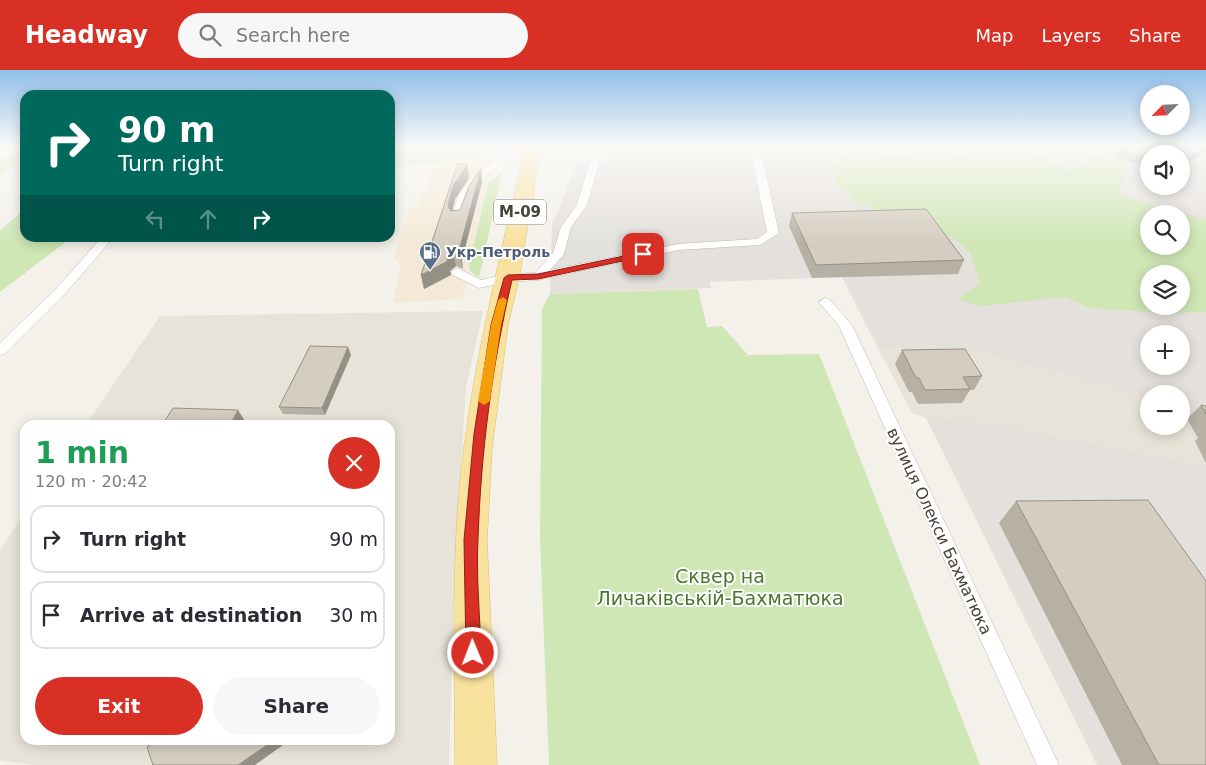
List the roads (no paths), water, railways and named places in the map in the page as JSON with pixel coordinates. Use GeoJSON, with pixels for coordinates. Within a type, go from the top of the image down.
{"type":"FeatureCollection","features":[{"type":"Feature","properties":{"kind":"main road","name":"М-09"},"geometry":{"type":"LineString","coordinates":[[476,765],[471,540],[481,421],[496,325],[523,277],[530,179]]}},
{"type":"Feature","properties":{"kind":"lane"},"geometry":{"type":"LineString","coordinates":[[457,220],[465,192],[478,179]]}},
{"type":"Feature","properties":{"kind":"lane"},"geometry":{"type":"LineString","coordinates":[[523,277],[558,254],[566,227],[582,205],[589,179]]}},
{"type":"Feature","properties":{"kind":"lane"},"geometry":{"type":"LineString","coordinates":[[456,272],[479,284],[678,247],[760,242],[773,233],[762,179]]}},
{"type":"Feature","properties":{"kind":"lane"},"geometry":{"type":"LineString","coordinates":[[0,351],[60,292],[104,242]]}},
{"type":"Feature","properties":{"kind":"lane","name":"вулиця Олекси Бахматюка"},"geometry":{"type":"LineString","coordinates":[[825,302],[844,325],[1048,765]]}},
{"type":"Feature","properties":{"kind":"place","name":"Укр-Петроль"},"geometry":{"type":"Point","coordinates":[430,271]}},
{"type":"Feature","properties":{"kind":"park label","name":"Сквер на Личаківській-Бахматюка"},"geometry":{"type":"Point","coordinates":[720,587]}}]}
